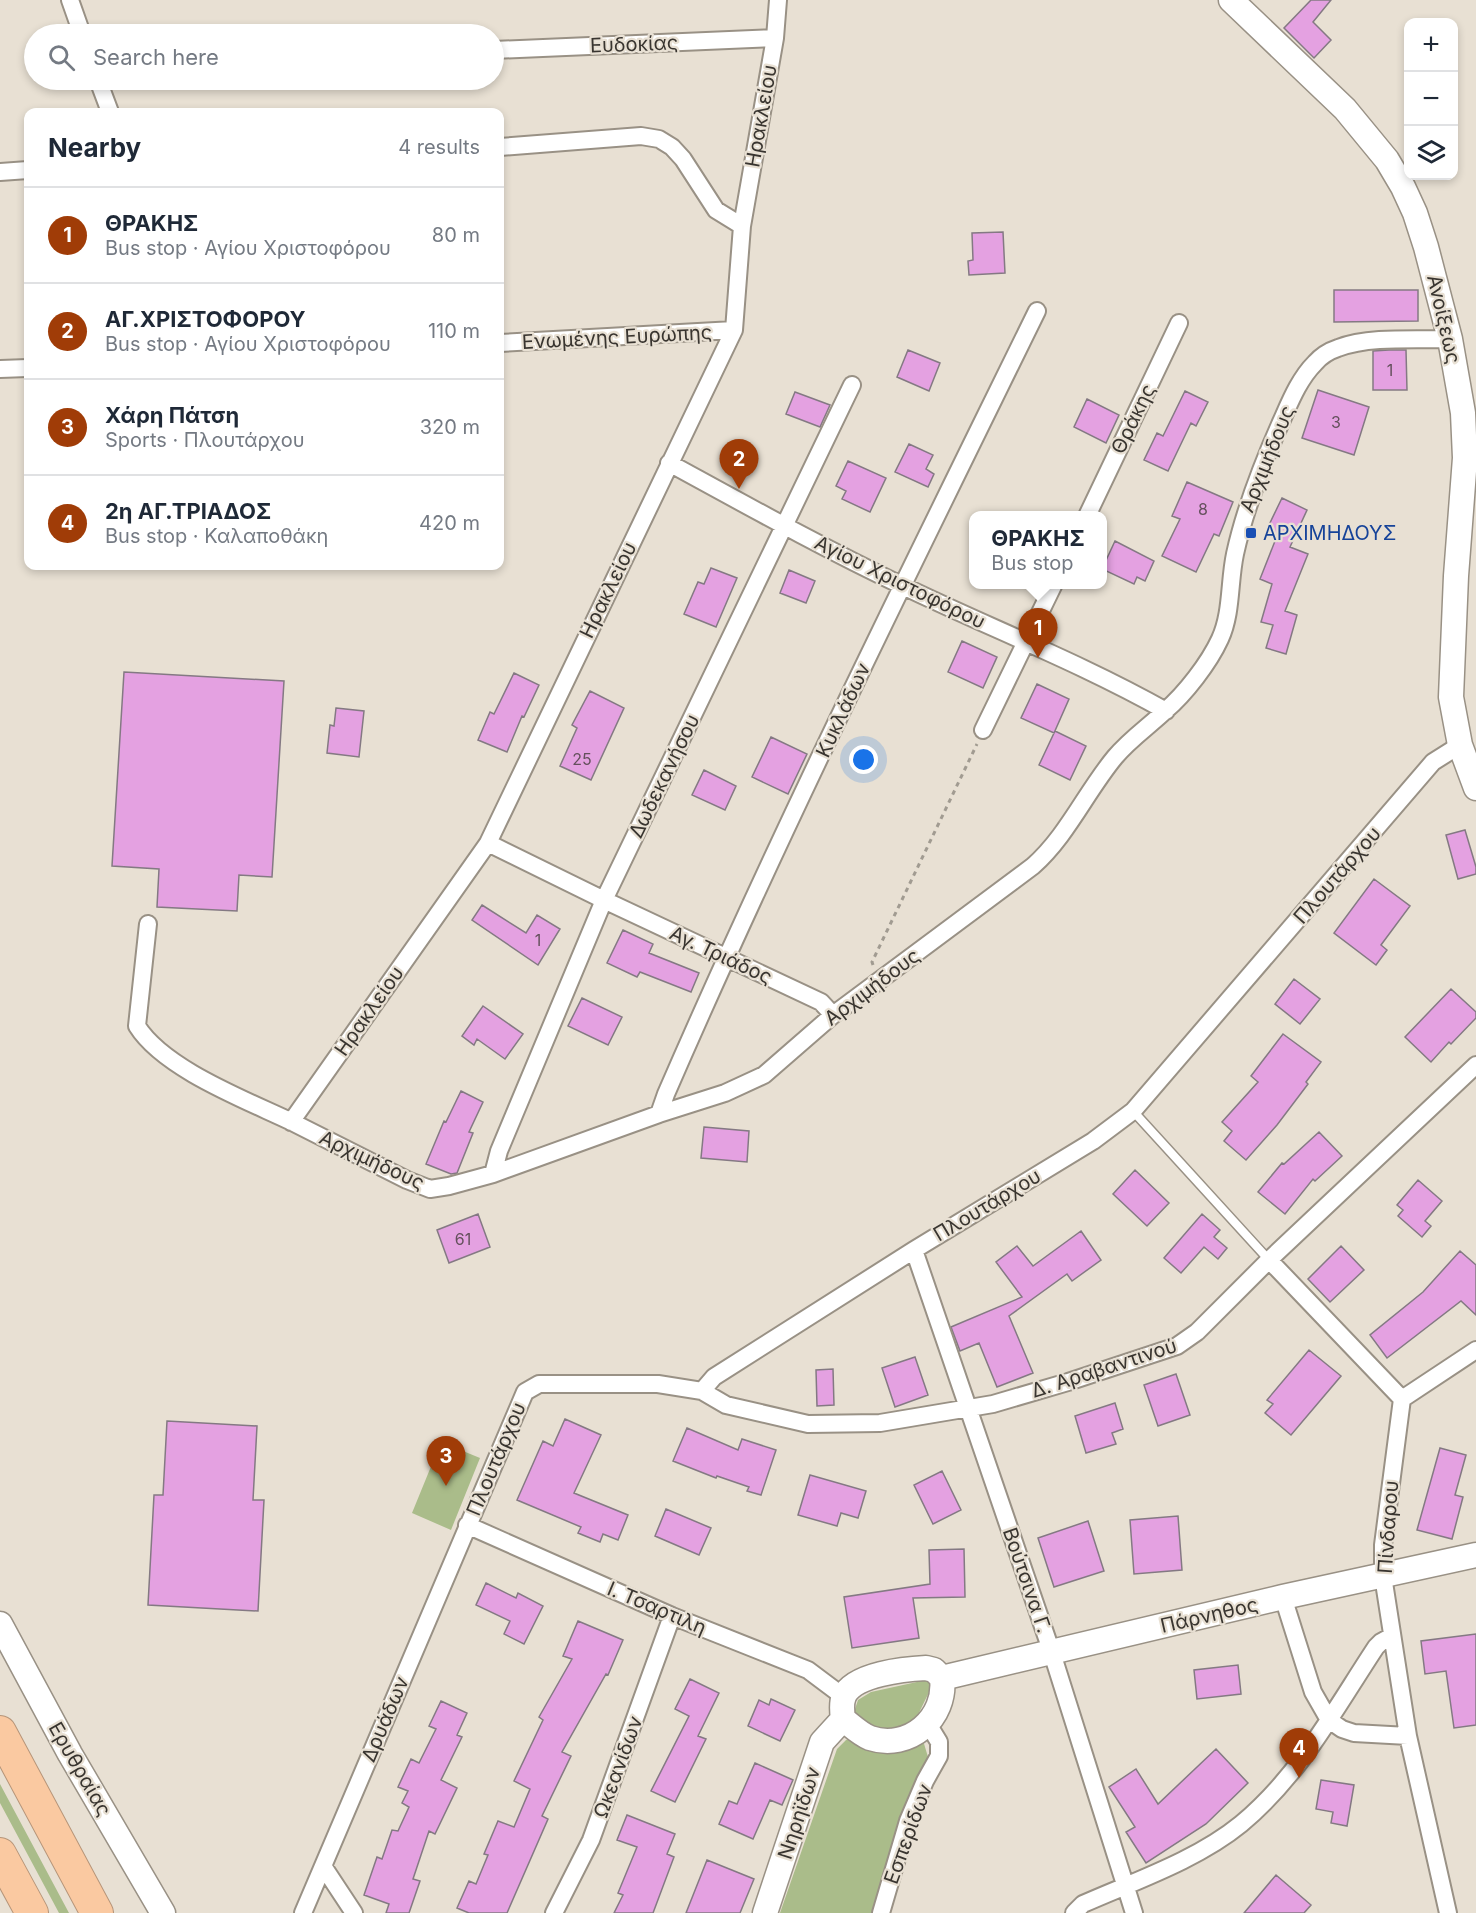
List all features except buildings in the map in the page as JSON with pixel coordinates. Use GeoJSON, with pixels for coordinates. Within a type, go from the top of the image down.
{"type":"FeatureCollection","features":[{"type":"Feature","properties":{"kind":"highway"},"geometry":{"type":"LineString","coordinates":[[0,1732],[97,1913]]}},
{"type":"Feature","properties":{"kind":"highway"},"geometry":{"type":"LineString","coordinates":[[0,1854],[32,1913]]}},
{"type":"Feature","properties":{"kind":"street"},"geometry":{"type":"LineString","coordinates":[[70,0],[78,24]]}},
{"type":"Feature","properties":{"kind":"street","name":"Ηρακλείου"},"geometry":{"type":"LineString","coordinates":[[291,1122],[488,843],[734,330],[742,226],[775,38],[778,0]]}},
{"type":"Feature","properties":{"kind":"street","name":"Ανοίξεως"},"geometry":{"type":"LineString","coordinates":[[1231,0],[1346,109],[1387,160],[1404,187],[1415,213],[1438,286],[1461,395],[1465,458],[1456,576],[1451,680],[1452,712],[1460,745],[1476,788]]}},
{"type":"Feature","properties":{"kind":"street","name":"Ευδοκίας"},"geometry":{"type":"LineString","coordinates":[[504,50],[775,38]]}},
{"type":"Feature","properties":{"kind":"street"},"geometry":{"type":"LineString","coordinates":[[102,90],[108,108]]}},
{"type":"Feature","properties":{"kind":"street"},"geometry":{"type":"LineString","coordinates":[[504,147],[641,136],[659,139],[672,147],[683,159],[716,210],[742,226]]}},
{"type":"Feature","properties":{"kind":"street"},"geometry":{"type":"LineString","coordinates":[[0,172],[24,170]]}},
{"type":"Feature","properties":{"kind":"street","name":"Κυκλάδων"},"geometry":{"type":"LineString","coordinates":[[659,1114],[726,957],[902,586],[1037,311]]}},
{"type":"Feature","properties":{"kind":"street","name":"Θράκης"},"geometry":{"type":"LineString","coordinates":[[1089,511],[1179,323]]}},
{"type":"Feature","properties":{"kind":"street","name":"Ενωμένης Ευρώπης"},"geometry":{"type":"LineString","coordinates":[[504,343],[734,330]]}},
{"type":"Feature","properties":{"kind":"street","name":"Αρχιμήδους"},"geometry":{"type":"LineString","coordinates":[[148,924],[137,1026],[156,1049],[216,1087],[430,1189],[493,1174],[659,1114],[725,1093],[764,1075],[834,1015],[1017,879],[1045,855],[1116,756],[1184,692],[1221,638],[1226,622],[1233,566],[1242,521],[1264,462],[1292,398],[1307,372],[1324,355],[1347,345],[1367,342],[1450,339]]}},
{"type":"Feature","properties":{"kind":"street"},"geometry":{"type":"LineString","coordinates":[[0,369],[24,368]]}},
{"type":"Feature","properties":{"kind":"street","name":"Δωδεκανήσου"},"geometry":{"type":"LineString","coordinates":[[493,1174],[499,1151],[604,900],[852,385]]}},
{"type":"Feature","properties":{"kind":"street","name":"Αγίου Χριστοφόρου"},"geometry":{"type":"LineString","coordinates":[[669,463],[902,586],[1026,641],[1166,711]]}},
{"type":"Feature","properties":{"kind":"street"},"geometry":{"type":"LineString","coordinates":[[983,730],[1052,589]]}},
{"type":"Feature","properties":{"kind":"street","name":"Πλουτάρχου"},"geometry":{"type":"LineString","coordinates":[[467,1525],[525,1392],[539,1384],[658,1384],[702,1391],[714,1377],[914,1250],[1093,1141],[1133,1111],[1433,762],[1460,745]]}},
{"type":"Feature","properties":{"kind":"street","name":"Αγ. Τριάδος"},"geometry":{"type":"LineString","coordinates":[[488,843],[821,1002],[834,1015]]}},
{"type":"Feature","properties":{"kind":"street","name":"Δ. Αραβαντινού"},"geometry":{"type":"LineString","coordinates":[[702,1391],[726,1405],[808,1424],[880,1423],[1002,1402],[1068,1382],[1185,1341],[1213,1317],[1269,1260],[1476,1065]]}},
{"type":"Feature","properties":{"kind":"street","name":"Βούτσινα Γ."},"geometry":{"type":"LineString","coordinates":[[914,1250],[1052,1653],[1134,1913]]}},
{"type":"Feature","properties":{"kind":"street"},"geometry":{"type":"LineString","coordinates":[[1269,1260],[1402,1399],[1476,1350]]}},
{"type":"Feature","properties":{"kind":"street","name":"Πίνδαρου"},"geometry":{"type":"LineString","coordinates":[[1402,1399],[1383,1545],[1383,1576],[1408,1736],[1448,1913]]}},
{"type":"Feature","properties":{"kind":"street","name":"Ι. Τσαρτιλη"},"geometry":{"type":"LineString","coordinates":[[467,1525],[672,1616],[808,1670],[843,1708]]}},
{"type":"Feature","properties":{"kind":"street","name":"Δρυάδων"},"geometry":{"type":"LineString","coordinates":[[303,1913],[467,1525]]}},
{"type":"Feature","properties":{"kind":"street","name":"Πάρνηθος"},"geometry":{"type":"LineString","coordinates":[[942,1678],[1283,1597],[1476,1555]]}},
{"type":"Feature","properties":{"kind":"street"},"geometry":{"type":"LineString","coordinates":[[1283,1597],[1313,1692],[1329,1720],[1342,1729],[1354,1733],[1408,1736]]}},
{"type":"Feature","properties":{"kind":"street","name":"Ωκεανίδων"},"geometry":{"type":"LineString","coordinates":[[554,1913],[591,1840],[672,1616]]}},
{"type":"Feature","properties":{"kind":"street","name":"Ερυθραίας"},"geometry":{"type":"LineString","coordinates":[[0,1624],[70,1754],[163,1913]]}},
{"type":"Feature","properties":{"kind":"street"},"geometry":{"type":"LineString","coordinates":[[1074,1913],[1083,1904],[1186,1858],[1242,1824],[1288,1777],[1313,1746],[1376,1647],[1392,1636]]}},
{"type":"Feature","properties":{"kind":"street"},"geometry":{"type":"LineString","coordinates":[[926,1668],[934,1670],[942,1678],[941,1702],[928,1724],[914,1735],[893,1741],[870,1738],[843,1708],[855,1685],[894,1671],[926,1668]]}},
{"type":"Feature","properties":{"kind":"street","name":"Νηρηϊδων"},"geometry":{"type":"LineString","coordinates":[[765,1913],[822,1742],[843,1708]]}},
{"type":"Feature","properties":{"kind":"street","name":"Εσπερίδων"},"geometry":{"type":"LineString","coordinates":[[881,1913],[908,1821],[925,1781],[939,1756],[939,1742],[928,1724]]}},
{"type":"Feature","properties":{"kind":"street"},"geometry":{"type":"LineString","coordinates":[[323,1866],[354,1913]]}},
{"type":"Feature","properties":{"kind":"lane"},"geometry":{"type":"LineString","coordinates":[[1133,1111],[1269,1260]]}},
{"type":"Feature","properties":{"kind":"path"},"geometry":{"type":"LineString","coordinates":[[879,981],[872,962],[983,730]]}},
{"type":"Feature","properties":{"kind":"green space"},"geometry":{"type":"Polygon","coordinates":[[[441,1442],[480,1458],[451,1530],[412,1513],[441,1442]]]}},
{"type":"Feature","properties":{"kind":"green space"},"geometry":{"type":"Polygon","coordinates":[[[926,1680],[932,1686],[914,1723],[882,1730],[868,1725],[853,1715],[858,1700],[871,1692],[926,1680]]]}},
{"type":"Feature","properties":{"kind":"green space"},"geometry":{"type":"Polygon","coordinates":[[[853,1737],[864,1744],[868,1750],[888,1752],[922,1737],[928,1757],[907,1799],[872,1913],[780,1913],[837,1749],[853,1737]]]}},
{"type":"Feature","properties":{"kind":"green space"},"geometry":{"type":"Polygon","coordinates":[[[0,1784],[69,1913],[59,1913],[0,1803],[0,1784]]]}},
{"type":"Feature","properties":{"kind":"place","name":"ΑΓ.ΧΡΙΣΤΟΦΟΡΟΥ"},"geometry":{"type":"Point","coordinates":[739,489]}},
{"type":"Feature","properties":{"kind":"place","name":"ΑΡΧΙΜΗΔΟΥΣ"},"geometry":{"type":"Point","coordinates":[1251,533]}},
{"type":"Feature","properties":{"kind":"place","name":"ΘΡΑΚΗΣ"},"geometry":{"type":"Point","coordinates":[1038,658]}},
{"type":"Feature","properties":{"kind":"place","name":"Χάρη Πάτση"},"geometry":{"type":"Point","coordinates":[446,1486]}},
{"type":"Feature","properties":{"kind":"place","name":"2η ΑΓ.ΤΡΙΑΔΟΣ"},"geometry":{"type":"Point","coordinates":[1299,1778]}}]}
